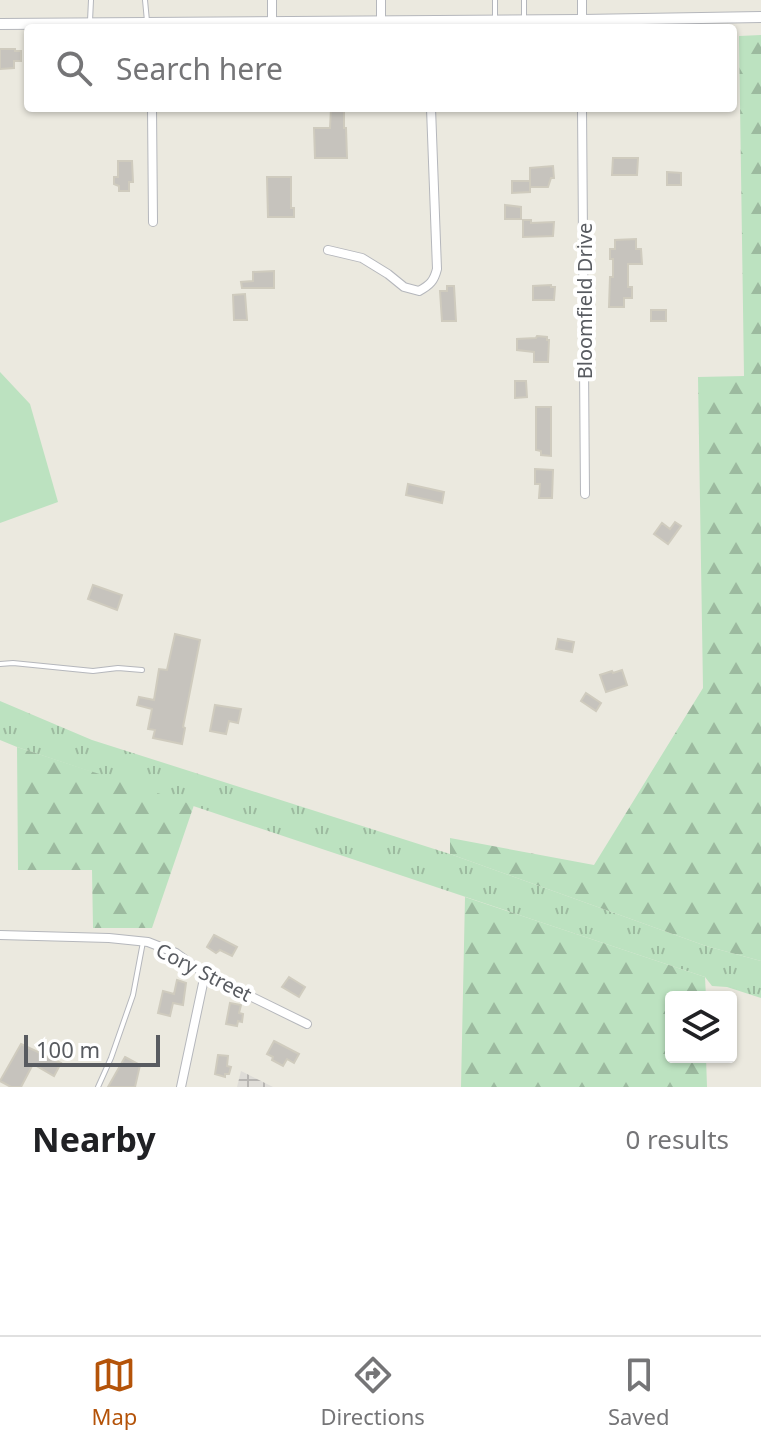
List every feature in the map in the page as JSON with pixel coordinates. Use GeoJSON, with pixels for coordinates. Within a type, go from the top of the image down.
{"type":"FeatureCollection","features":[{"type":"Feature","properties":{"kind":"street"},"geometry":{"type":"LineString","coordinates":[[272,0],[272,22]]}},
{"type":"Feature","properties":{"kind":"street"},"geometry":{"type":"LineString","coordinates":[[381,0],[381,22]]}},
{"type":"Feature","properties":{"kind":"street"},"geometry":{"type":"LineString","coordinates":[[582,0],[582,24]]}},
{"type":"Feature","properties":{"kind":"street"},"geometry":{"type":"LineString","coordinates":[[446,24],[495,21],[582,24],[761,17]]}},
{"type":"Feature","properties":{"kind":"street"},"geometry":{"type":"LineString","coordinates":[[0,24],[120,24]]}},
{"type":"Feature","properties":{"kind":"street"},"geometry":{"type":"LineString","coordinates":[[191,24],[413,24]]}},
{"type":"Feature","properties":{"kind":"street"},"geometry":{"type":"LineString","coordinates":[[152,112],[153,222]]}},
{"type":"Feature","properties":{"kind":"street"},"geometry":{"type":"LineString","coordinates":[[328,250],[362,258],[404,287],[419,291],[430,285],[437,269],[431,112]]}},
{"type":"Feature","properties":{"kind":"street","name":"Bloomfield Drive"},"geometry":{"type":"LineString","coordinates":[[582,112],[585,494]]}},
{"type":"Feature","properties":{"kind":"street","name":"Cory Street"},"geometry":{"type":"LineString","coordinates":[[0,935],[143,942],[176,953],[205,974],[307,1024]]}},
{"type":"Feature","properties":{"kind":"street"},"geometry":{"type":"LineString","coordinates":[[181,1087],[205,974]]}},
{"type":"Feature","properties":{"kind":"lane"},"geometry":{"type":"LineString","coordinates":[[90,23],[91,0]]}},
{"type":"Feature","properties":{"kind":"lane"},"geometry":{"type":"LineString","coordinates":[[145,0],[150,24]]}},
{"type":"Feature","properties":{"kind":"lane"},"geometry":{"type":"LineString","coordinates":[[495,0],[495,21]]}},
{"type":"Feature","properties":{"kind":"lane"},"geometry":{"type":"LineString","coordinates":[[524,0],[524,21]]}},
{"type":"Feature","properties":{"kind":"lane"},"geometry":{"type":"LineString","coordinates":[[0,664],[93,671],[118,668],[142,670]]}},
{"type":"Feature","properties":{"kind":"lane"},"geometry":{"type":"LineString","coordinates":[[98,1087],[133,995],[143,942]]}},
{"type":"Feature","properties":{"kind":"shaded area"},"geometry":{"type":"Polygon","coordinates":[[[241,1071],[273,1087],[237,1087],[241,1071]]]}},
{"type":"Feature","properties":{"kind":"green space"},"geometry":{"type":"Polygon","coordinates":[[[761,35],[761,961],[706,946],[450,854],[450,838],[594,865],[703,688],[698,377],[744,376],[739,36],[761,35]]]}},
{"type":"Feature","properties":{"kind":"green space"},"geometry":{"type":"Polygon","coordinates":[[[0,372],[30,404],[58,502],[0,523],[0,372]]]}},
{"type":"Feature","properties":{"kind":"green space"},"geometry":{"type":"Polygon","coordinates":[[[0,701],[92,740],[450,854],[706,946],[761,961],[761,998],[727,987],[712,986],[705,977],[17,747],[0,740],[0,701]]]}},
{"type":"Feature","properties":{"kind":"green space"},"geometry":{"type":"Polygon","coordinates":[[[17,747],[194,805],[152,928],[93,928],[92,870],[18,870],[17,747]]]}},
{"type":"Feature","properties":{"kind":"green space"},"geometry":{"type":"Polygon","coordinates":[[[465,897],[705,977],[706,991],[665,991],[665,1063],[706,1063],[707,1087],[461,1087],[465,897]]]}},
{"type":"Feature","properties":{"kind":"building"},"geometry":{"type":"Polygon","coordinates":[[[0,49],[21,51],[21,61],[14,61],[14,68],[0,69],[0,49]]]}},
{"type":"Feature","properties":{"kind":"building"},"geometry":{"type":"Polygon","coordinates":[[[331,112],[344,112],[347,158],[315,158],[314,128],[330,128],[331,112]]]}},
{"type":"Feature","properties":{"kind":"building"},"geometry":{"type":"Polygon","coordinates":[[[613,158],[638,158],[637,175],[612,175],[613,158]]]}},
{"type":"Feature","properties":{"kind":"building"},"geometry":{"type":"Polygon","coordinates":[[[118,161],[132,161],[133,182],[129,182],[129,191],[119,191],[119,186],[114,184],[114,177],[118,177],[118,161]]]}},
{"type":"Feature","properties":{"kind":"building"},"geometry":{"type":"Polygon","coordinates":[[[553,166],[554,178],[551,178],[548,187],[530,187],[530,168],[553,166]]]}},
{"type":"Feature","properties":{"kind":"building"},"geometry":{"type":"Polygon","coordinates":[[[667,172],[681,173],[681,185],[667,185],[667,172]]]}},
{"type":"Feature","properties":{"kind":"building"},"geometry":{"type":"Polygon","coordinates":[[[267,177],[291,177],[294,217],[268,217],[267,177]]]}},
{"type":"Feature","properties":{"kind":"building"},"geometry":{"type":"Polygon","coordinates":[[[512,181],[530,181],[530,192],[512,193],[512,181]]]}},
{"type":"Feature","properties":{"kind":"building"},"geometry":{"type":"Polygon","coordinates":[[[505,205],[521,207],[521,219],[505,219],[505,205]]]}},
{"type":"Feature","properties":{"kind":"building"},"geometry":{"type":"Polygon","coordinates":[[[523,220],[531,220],[531,223],[554,222],[553,236],[523,237],[523,220]]]}},
{"type":"Feature","properties":{"kind":"building"},"geometry":{"type":"Polygon","coordinates":[[[636,239],[636,249],[641,249],[642,264],[628,264],[628,287],[632,287],[632,298],[624,298],[624,307],[609,307],[610,277],[613,277],[610,249],[615,249],[615,240],[636,239]]]}},
{"type":"Feature","properties":{"kind":"building"},"geometry":{"type":"Polygon","coordinates":[[[274,271],[274,288],[242,288],[241,282],[253,281],[253,272],[274,271]]]}},
{"type":"Feature","properties":{"kind":"building"},"geometry":{"type":"Polygon","coordinates":[[[447,286],[454,286],[456,321],[442,321],[440,291],[447,291],[447,286]]]}},
{"type":"Feature","properties":{"kind":"building"},"geometry":{"type":"Polygon","coordinates":[[[533,286],[555,287],[554,300],[533,300],[533,286]]]}},
{"type":"Feature","properties":{"kind":"building"},"geometry":{"type":"Polygon","coordinates":[[[245,294],[247,320],[234,320],[233,295],[245,294]]]}},
{"type":"Feature","properties":{"kind":"building"},"geometry":{"type":"Polygon","coordinates":[[[651,310],[666,310],[666,321],[651,321],[651,310]]]}},
{"type":"Feature","properties":{"kind":"building"},"geometry":{"type":"Polygon","coordinates":[[[537,336],[549,340],[548,362],[534,362],[534,352],[517,350],[517,339],[537,336]]]}},
{"type":"Feature","properties":{"kind":"building"},"geometry":{"type":"Polygon","coordinates":[[[515,381],[526,381],[527,397],[515,398],[515,381]]]}},
{"type":"Feature","properties":{"kind":"building"},"geometry":{"type":"Polygon","coordinates":[[[536,407],[551,407],[551,456],[541,455],[541,451],[536,450],[536,407]]]}},
{"type":"Feature","properties":{"kind":"building"},"geometry":{"type":"Polygon","coordinates":[[[535,469],[553,470],[552,498],[539,498],[540,484],[535,484],[535,469]]]}},
{"type":"Feature","properties":{"kind":"building"},"geometry":{"type":"Polygon","coordinates":[[[408,484],[444,492],[442,503],[406,495],[408,484]]]}},
{"type":"Feature","properties":{"kind":"building"},"geometry":{"type":"Polygon","coordinates":[[[675,522],[681,526],[668,544],[654,534],[662,523],[670,529],[675,522]]]}},
{"type":"Feature","properties":{"kind":"building"},"geometry":{"type":"Polygon","coordinates":[[[93,585],[122,595],[117,610],[88,599],[93,585]]]}},
{"type":"Feature","properties":{"kind":"building"},"geometry":{"type":"Polygon","coordinates":[[[175,634],[200,640],[182,744],[153,738],[155,730],[148,729],[152,709],[137,705],[139,697],[154,700],[159,669],[167,670],[175,634]]]}},
{"type":"Feature","properties":{"kind":"building"},"geometry":{"type":"Polygon","coordinates":[[[558,639],[574,642],[572,652],[556,649],[558,639]]]}},
{"type":"Feature","properties":{"kind":"building"},"geometry":{"type":"Polygon","coordinates":[[[622,670],[627,685],[606,692],[600,675],[622,670]]]}},
{"type":"Feature","properties":{"kind":"building"},"geometry":{"type":"Polygon","coordinates":[[[586,693],[601,703],[596,711],[581,701],[586,693]]]}},
{"type":"Feature","properties":{"kind":"building"},"geometry":{"type":"Polygon","coordinates":[[[215,705],[241,709],[238,723],[229,721],[226,734],[210,731],[215,705]]]}},
{"type":"Feature","properties":{"kind":"building"},"geometry":{"type":"Polygon","coordinates":[[[214,935],[237,947],[232,956],[220,950],[216,953],[207,947],[214,935]]]}},
{"type":"Feature","properties":{"kind":"building"},"geometry":{"type":"Polygon","coordinates":[[[289,977],[305,987],[299,997],[282,987],[289,977]]]}},
{"type":"Feature","properties":{"kind":"building"},"geometry":{"type":"Polygon","coordinates":[[[177,980],[186,983],[183,1005],[173,1003],[170,1016],[158,1013],[163,991],[174,994],[177,980]]]}},
{"type":"Feature","properties":{"kind":"building"},"geometry":{"type":"Polygon","coordinates":[[[230,1003],[241,1005],[239,1013],[243,1014],[242,1022],[238,1021],[237,1026],[226,1024],[230,1003]]]}},
{"type":"Feature","properties":{"kind":"building"},"geometry":{"type":"Polygon","coordinates":[[[274,1041],[299,1054],[294,1063],[287,1059],[283,1066],[272,1060],[273,1057],[267,1054],[274,1041]]]}},
{"type":"Feature","properties":{"kind":"building"},"geometry":{"type":"Polygon","coordinates":[[[21,1044],[61,1063],[54,1076],[33,1064],[21,1087],[11,1087],[0,1081],[21,1044]]]}},
{"type":"Feature","properties":{"kind":"building"},"geometry":{"type":"Polygon","coordinates":[[[218,1055],[228,1056],[227,1066],[231,1067],[225,1077],[215,1074],[218,1055]]]}},
{"type":"Feature","properties":{"kind":"building"},"geometry":{"type":"Polygon","coordinates":[[[125,1057],[140,1065],[135,1087],[108,1087],[125,1057]]]}}]}
